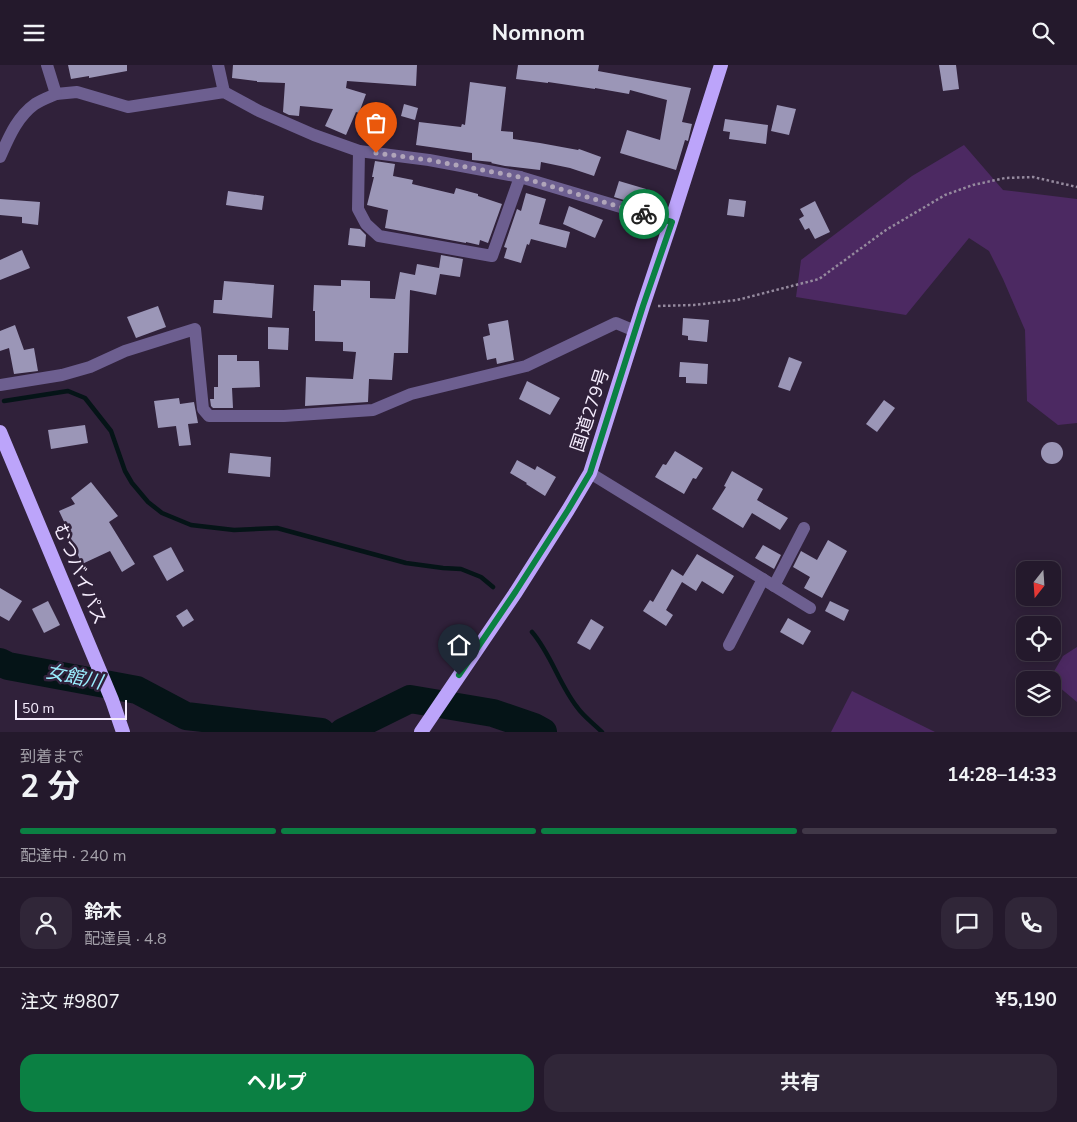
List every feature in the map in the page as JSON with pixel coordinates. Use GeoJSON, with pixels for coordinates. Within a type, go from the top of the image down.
{"type":"FeatureCollection","features":[{"type":"Feature","properties":{"kind":"highway","name":"国道279号"},"geometry":{"type":"LineString","coordinates":[[421,732],[516,591],[590,473],[672,222],[720,65]]}},
{"type":"Feature","properties":{"kind":"highway","name":"むつバイパス"},"geometry":{"type":"LineString","coordinates":[[0,432],[98,664],[123,732]]}},
{"type":"Feature","properties":{"kind":"street"},"geometry":{"type":"LineString","coordinates":[[47,65],[56,94]]}},
{"type":"Feature","properties":{"kind":"street"},"geometry":{"type":"LineString","coordinates":[[218,65],[224,92]]}},
{"type":"Feature","properties":{"kind":"street"},"geometry":{"type":"LineString","coordinates":[[0,157],[20,117],[36,103],[56,94],[77,92],[128,107],[224,92],[259,111],[314,135],[359,151],[429,160],[520,177],[672,222]]}},
{"type":"Feature","properties":{"kind":"street"},"geometry":{"type":"LineString","coordinates":[[359,151],[358,209],[366,224],[379,236],[492,256],[520,177]]}},
{"type":"Feature","properties":{"kind":"street"},"geometry":{"type":"LineString","coordinates":[[0,385],[72,373],[125,351],[195,329],[202,409],[210,417],[373,410],[411,394],[526,366],[616,323],[635,331]]}},
{"type":"Feature","properties":{"kind":"street"},"geometry":{"type":"LineString","coordinates":[[590,473],[810,609]]}},
{"type":"Feature","properties":{"kind":"street"},"geometry":{"type":"LineString","coordinates":[[729,645],[804,528]]}},
{"type":"Feature","properties":{"kind":"path"},"geometry":{"type":"LineString","coordinates":[[643,306],[694,305],[737,300],[819,279],[886,230],[945,195],[973,185],[1004,178],[1033,177],[1077,187]]}},
{"type":"Feature","properties":{"kind":"shaded area"},"geometry":{"type":"Polygon","coordinates":[[[964,145],[1003,190],[1077,199],[1077,423],[1058,425],[1027,401],[1025,330],[989,251],[969,238],[906,315],[796,297],[801,260],[912,176],[964,145]]]}},
{"type":"Feature","properties":{"kind":"shaded area"},"geometry":{"type":"Polygon","coordinates":[[[1077,647],[1077,702],[1061,689],[1061,671],[1054,671],[1063,656],[1077,647]]]}},
{"type":"Feature","properties":{"kind":"shaded area"},"geometry":{"type":"Polygon","coordinates":[[[852,691],[935,732],[831,732],[852,691]]]}},
{"type":"Feature","properties":{"kind":"building"},"geometry":{"type":"Polygon","coordinates":[[[68,65],[127,65],[127,71],[89,78],[89,76],[71,79],[68,65]]]}},
{"type":"Feature","properties":{"kind":"building"},"geometry":{"type":"Polygon","coordinates":[[[233,65],[417,65],[416,86],[347,81],[346,88],[366,94],[359,113],[356,112],[346,135],[325,126],[333,109],[300,106],[299,116],[289,115],[283,112],[285,83],[257,82],[232,78],[233,65]]]}},
{"type":"Feature","properties":{"kind":"building"},"geometry":{"type":"Polygon","coordinates":[[[518,65],[599,65],[598,71],[691,88],[682,122],[692,124],[688,141],[685,140],[676,170],[620,153],[627,130],[660,140],[667,100],[630,90],[629,94],[516,79],[518,65]]]}},
{"type":"Feature","properties":{"kind":"building"},"geometry":{"type":"Polygon","coordinates":[[[939,65],[956,65],[959,89],[943,91],[939,65]]]}},
{"type":"Feature","properties":{"kind":"building"},"geometry":{"type":"Polygon","coordinates":[[[470,82],[506,87],[501,131],[513,132],[513,139],[579,149],[601,157],[594,176],[570,168],[541,162],[540,170],[505,166],[492,162],[472,160],[472,153],[416,145],[419,122],[461,127],[462,124],[465,125],[470,82]]]}},
{"type":"Feature","properties":{"kind":"building"},"geometry":{"type":"Polygon","coordinates":[[[404,104],[418,108],[415,120],[401,116],[404,104]]]}},
{"type":"Feature","properties":{"kind":"building"},"geometry":{"type":"Polygon","coordinates":[[[777,105],[796,109],[789,135],[771,131],[777,105]]]}},
{"type":"Feature","properties":{"kind":"building"},"geometry":{"type":"Polygon","coordinates":[[[725,119],[768,125],[766,144],[729,139],[730,132],[723,131],[725,119]]]}},
{"type":"Feature","properties":{"kind":"building"},"geometry":{"type":"Polygon","coordinates":[[[375,161],[395,164],[393,176],[413,180],[412,184],[454,194],[456,188],[478,194],[478,196],[502,204],[488,243],[480,240],[479,245],[385,228],[388,210],[367,205],[374,177],[372,177],[375,161]]]}},
{"type":"Feature","properties":{"kind":"building"},"geometry":{"type":"Polygon","coordinates":[[[619,181],[646,189],[641,205],[614,197],[619,181]]]}},
{"type":"Feature","properties":{"kind":"building"},"geometry":{"type":"Polygon","coordinates":[[[228,191],[264,196],[262,210],[226,205],[228,191]]]}},
{"type":"Feature","properties":{"kind":"building"},"geometry":{"type":"Polygon","coordinates":[[[526,193],[546,199],[539,224],[570,232],[566,248],[531,239],[529,245],[527,244],[521,263],[504,258],[507,248],[504,247],[517,209],[521,211],[526,193]]]}},
{"type":"Feature","properties":{"kind":"building"},"geometry":{"type":"Polygon","coordinates":[[[0,199],[40,202],[38,225],[22,223],[22,217],[0,215],[0,199]]]}},
{"type":"Feature","properties":{"kind":"building"},"geometry":{"type":"Polygon","coordinates":[[[729,199],[746,201],[744,217],[727,215],[729,199]]]}},
{"type":"Feature","properties":{"kind":"building"},"geometry":{"type":"Polygon","coordinates":[[[815,201],[830,232],[815,239],[809,228],[805,230],[799,219],[804,216],[800,209],[815,201]]]}},
{"type":"Feature","properties":{"kind":"building"},"geometry":{"type":"Polygon","coordinates":[[[569,206],[603,220],[595,238],[563,224],[569,206]]]}},
{"type":"Feature","properties":{"kind":"building"},"geometry":{"type":"Polygon","coordinates":[[[350,228],[360,229],[366,235],[365,247],[348,245],[350,228]]]}},
{"type":"Feature","properties":{"kind":"building"},"geometry":{"type":"Polygon","coordinates":[[[22,250],[30,268],[0,280],[0,260],[22,250]]]}},
{"type":"Feature","properties":{"kind":"building"},"geometry":{"type":"Polygon","coordinates":[[[441,255],[463,259],[460,277],[440,274],[436,295],[410,290],[408,353],[394,353],[392,380],[369,379],[368,402],[305,406],[306,377],[353,379],[356,352],[343,351],[343,342],[315,341],[314,285],[341,286],[341,280],[370,281],[370,298],[395,299],[400,272],[415,275],[417,264],[439,268],[441,255]]]}},
{"type":"Feature","properties":{"kind":"building"},"geometry":{"type":"Polygon","coordinates":[[[224,281],[274,285],[272,318],[213,313],[214,300],[222,300],[224,281]]]}},
{"type":"Feature","properties":{"kind":"building"},"geometry":{"type":"Polygon","coordinates":[[[158,306],[166,327],[136,338],[127,317],[158,306]]]}},
{"type":"Feature","properties":{"kind":"building"},"geometry":{"type":"Polygon","coordinates":[[[683,318],[709,320],[707,342],[688,340],[688,336],[682,335],[683,318]]]}},
{"type":"Feature","properties":{"kind":"building"},"geometry":{"type":"Polygon","coordinates":[[[508,320],[514,360],[497,364],[496,358],[487,360],[483,337],[490,335],[488,324],[508,320]]]}},
{"type":"Feature","properties":{"kind":"building"},"geometry":{"type":"Polygon","coordinates":[[[15,325],[24,350],[34,348],[38,371],[14,374],[9,348],[0,351],[0,331],[15,325]]]}},
{"type":"Feature","properties":{"kind":"building"},"geometry":{"type":"Polygon","coordinates":[[[268,327],[289,328],[288,350],[268,349],[268,327]]]}},
{"type":"Feature","properties":{"kind":"building"},"geometry":{"type":"Polygon","coordinates":[[[218,355],[237,355],[237,361],[259,361],[260,387],[232,388],[233,408],[213,408],[211,406],[210,399],[214,399],[214,387],[218,387],[218,355]]]}},
{"type":"Feature","properties":{"kind":"building"},"geometry":{"type":"Polygon","coordinates":[[[789,357],[802,362],[790,391],[778,387],[789,357]]]}},
{"type":"Feature","properties":{"kind":"building"},"geometry":{"type":"Polygon","coordinates":[[[680,362],[708,364],[707,384],[686,383],[686,377],[679,377],[680,362]]]}},
{"type":"Feature","properties":{"kind":"building"},"geometry":{"type":"Polygon","coordinates":[[[527,381],[560,398],[550,415],[519,399],[527,381]]]}},
{"type":"Feature","properties":{"kind":"building"},"geometry":{"type":"Polygon","coordinates":[[[179,398],[180,404],[194,402],[198,423],[188,424],[191,445],[179,446],[176,426],[158,428],[154,401],[179,398]]]}},
{"type":"Feature","properties":{"kind":"building"},"geometry":{"type":"Polygon","coordinates":[[[884,400],[895,408],[877,432],[866,424],[884,400]]]}},
{"type":"Feature","properties":{"kind":"building"},"geometry":{"type":"Polygon","coordinates":[[[85,425],[88,443],[51,449],[48,430],[85,425]]]}},
{"type":"Feature","properties":{"kind":"building"},"geometry":{"type":"Polygon","coordinates":[[[1048,442],[1056,442],[1063,449],[1063,457],[1056,464],[1048,464],[1041,457],[1041,449],[1048,442]]]}},
{"type":"Feature","properties":{"kind":"building"},"geometry":{"type":"Polygon","coordinates":[[[675,451],[703,468],[696,479],[693,478],[684,494],[655,477],[663,464],[666,465],[675,451]]]}},
{"type":"Feature","properties":{"kind":"building"},"geometry":{"type":"Polygon","coordinates":[[[230,453],[271,457],[270,477],[228,473],[230,453]]]}},
{"type":"Feature","properties":{"kind":"building"},"geometry":{"type":"Polygon","coordinates":[[[517,460],[535,470],[537,466],[556,477],[545,496],[510,473],[517,460]]]}},
{"type":"Feature","properties":{"kind":"building"},"geometry":{"type":"Polygon","coordinates":[[[732,471],[763,489],[757,500],[788,518],[780,530],[752,513],[743,528],[712,509],[726,487],[724,486],[732,471]]]}},
{"type":"Feature","properties":{"kind":"building"},"geometry":{"type":"Polygon","coordinates":[[[91,482],[118,516],[109,522],[135,564],[122,572],[110,551],[82,564],[59,511],[75,504],[71,498],[91,482]]]}},
{"type":"Feature","properties":{"kind":"building"},"geometry":{"type":"Polygon","coordinates":[[[828,540],[847,551],[822,598],[804,588],[810,577],[793,567],[801,551],[817,560],[828,540]]]}},
{"type":"Feature","properties":{"kind":"building"},"geometry":{"type":"Polygon","coordinates":[[[763,545],[781,555],[774,569],[755,558],[763,545]]]}},
{"type":"Feature","properties":{"kind":"building"},"geometry":{"type":"Polygon","coordinates":[[[171,547],[184,571],[167,581],[153,556],[171,547]]]}},
{"type":"Feature","properties":{"kind":"building"},"geometry":{"type":"Polygon","coordinates":[[[697,554],[734,576],[723,594],[702,581],[696,591],[682,582],[666,610],[673,615],[666,626],[643,611],[650,600],[653,602],[672,569],[683,576],[697,554]]]}},
{"type":"Feature","properties":{"kind":"building"},"geometry":{"type":"Polygon","coordinates":[[[0,588],[22,601],[9,621],[0,616],[0,588]]]}},
{"type":"Feature","properties":{"kind":"building"},"geometry":{"type":"Polygon","coordinates":[[[48,601],[60,625],[44,633],[32,609],[48,601]]]}},
{"type":"Feature","properties":{"kind":"building"},"geometry":{"type":"Polygon","coordinates":[[[830,601],[849,610],[844,621],[825,611],[830,601]]]}},
{"type":"Feature","properties":{"kind":"building"},"geometry":{"type":"Polygon","coordinates":[[[187,609],[194,620],[183,627],[176,616],[187,609]]]}},
{"type":"Feature","properties":{"kind":"building"},"geometry":{"type":"Polygon","coordinates":[[[788,618],[811,631],[803,645],[780,632],[788,618]]]}},
{"type":"Feature","properties":{"kind":"building"},"geometry":{"type":"Polygon","coordinates":[[[591,619],[604,627],[590,650],[577,643],[591,619]]]}},
{"type":"Feature","properties":{"kind":"waterway"},"geometry":{"type":"LineString","coordinates":[[4,401],[68,391],[85,398],[111,431],[125,471],[132,483],[148,502],[162,513],[191,525],[234,530],[277,528],[406,563],[461,569],[481,577],[493,587]]}},
{"type":"Feature","properties":{"kind":"waterway"},"geometry":{"type":"LineString","coordinates":[[532,632],[545,650],[565,689],[582,714],[602,732]]}},
{"type":"Feature","properties":{"kind":"waterway","name":"女館川"},"geometry":{"type":"LineString","coordinates":[[0,662],[8,666],[137,690],[186,716],[321,732]]}},
{"type":"Feature","properties":{"kind":"waterway","name":"女館川"},"geometry":{"type":"LineString","coordinates":[[343,732],[410,699],[493,713],[543,732]]}},
{"type":"Feature","properties":{"kind":"way so far"},"geometry":{"type":"LineString","coordinates":[[376,153],[429,160],[520,177],[644,214]]}},
{"type":"Feature","properties":{"kind":"route"},"geometry":{"type":"LineString","coordinates":[[459,675],[487,636],[590,473],[672,222],[644,214]]}}]}
